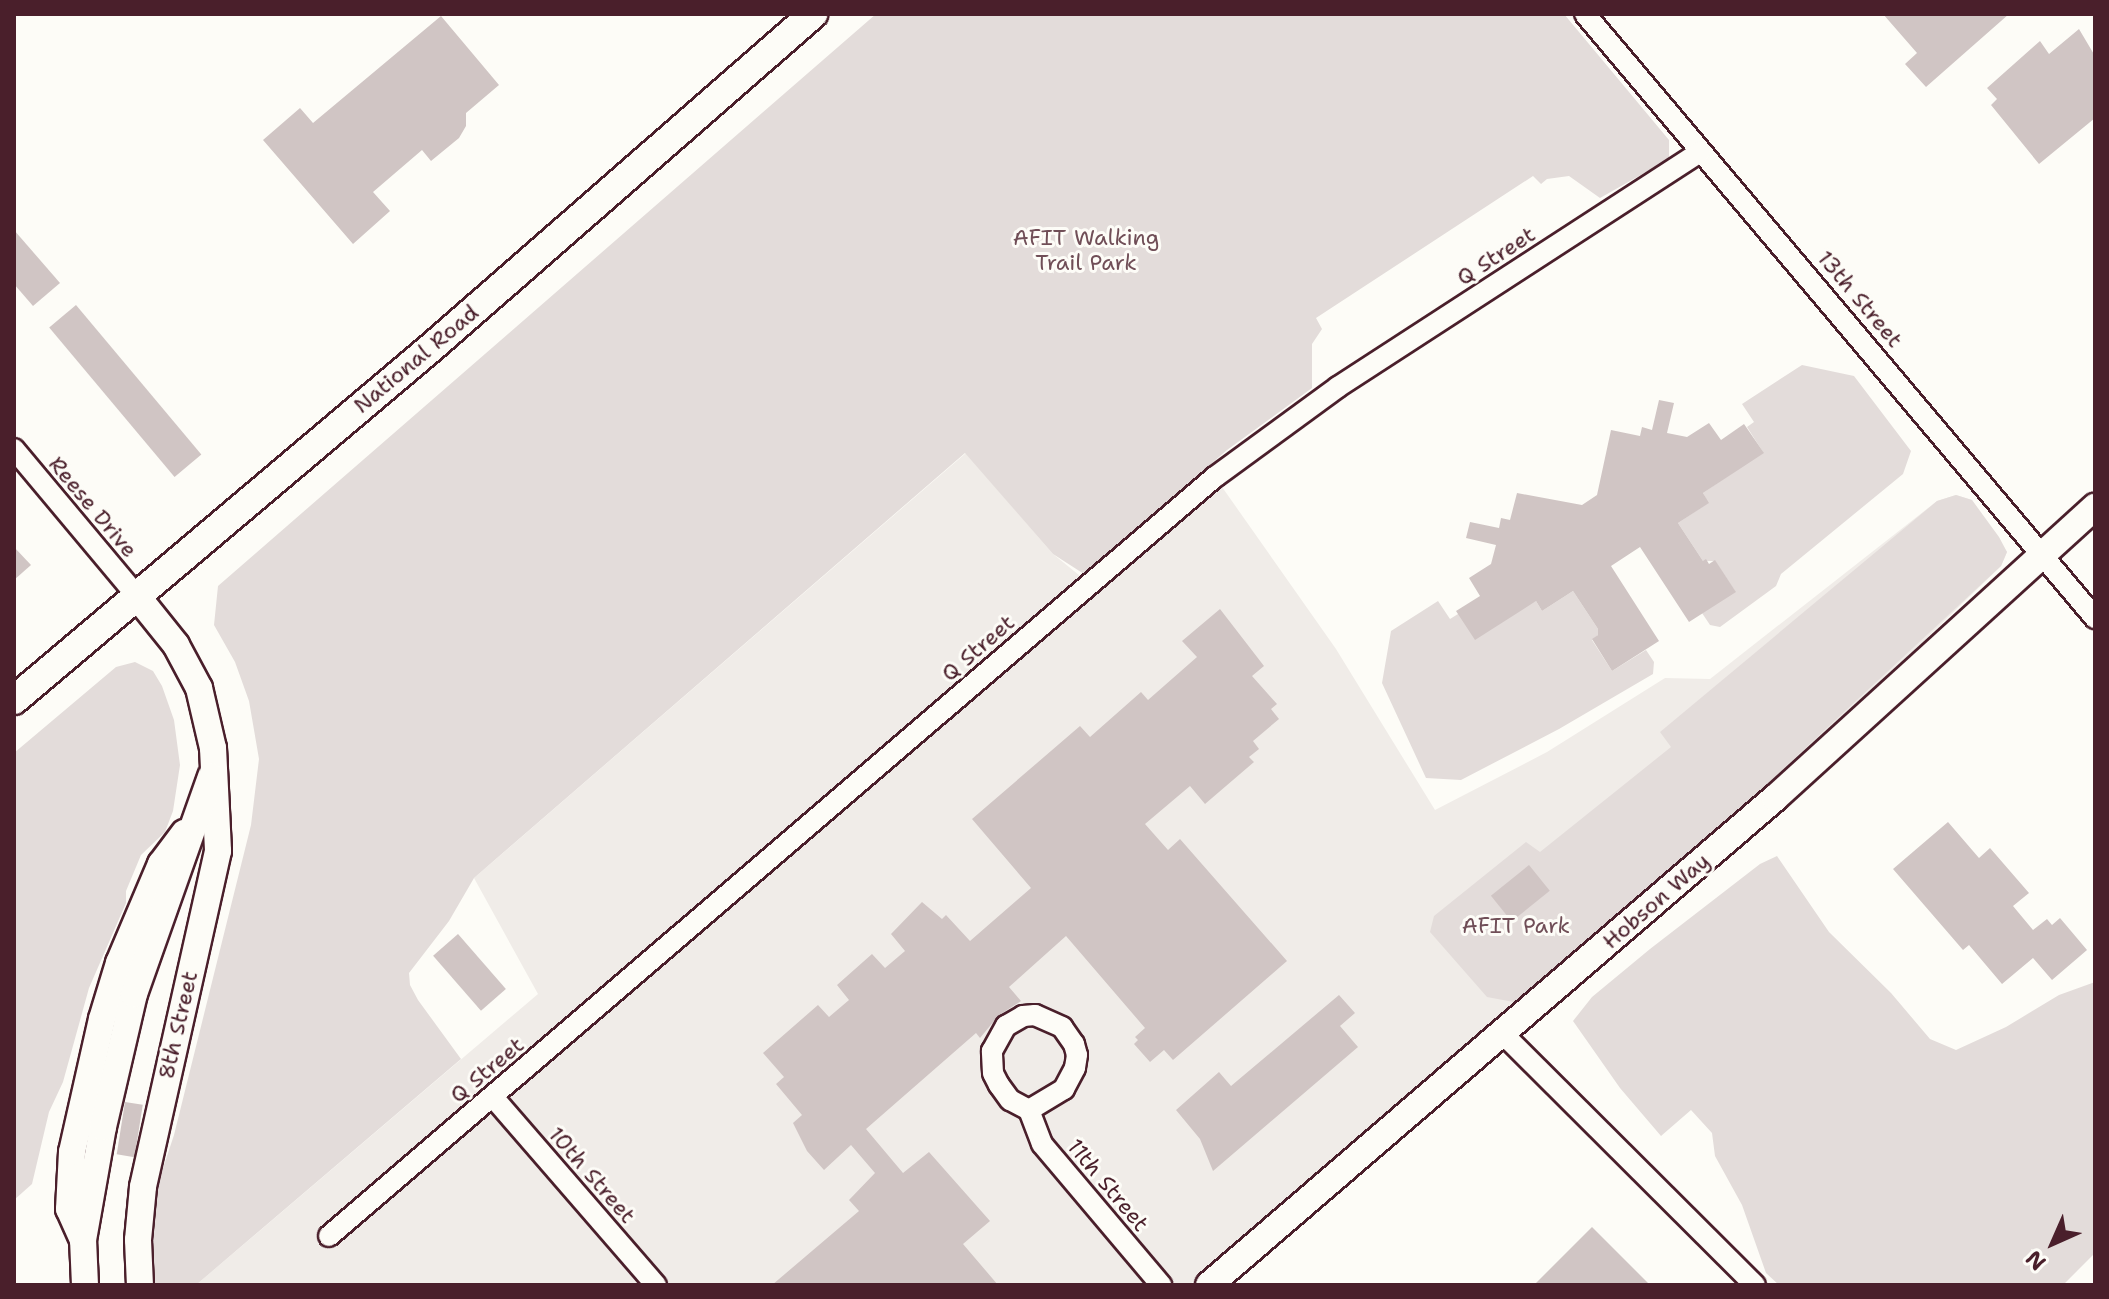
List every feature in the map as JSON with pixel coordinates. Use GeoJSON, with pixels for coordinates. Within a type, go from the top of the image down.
{"type":"FeatureCollection","features":[{"type":"Feature","properties":{"kind":"main road","name":"National Road"},"geometry":{"type":"LineString","coordinates":[[14,700],[433,346],[813,14]]}},
{"type":"Feature","properties":{"kind":"street","name":"13th Street"},"geometry":{"type":"LineString","coordinates":[[1585,14],[2095,618]]}},
{"type":"Feature","properties":{"kind":"street","name":"Q Street"},"geometry":{"type":"LineString","coordinates":[[329,1236],[1248,451],[1338,387],[1700,152]]}},
{"type":"Feature","properties":{"kind":"street","name":"Reese Drive"},"geometry":{"type":"LineString","coordinates":[[14,449],[136,595]]}},
{"type":"Feature","properties":{"kind":"street","name":"Hobson Way"},"geometry":{"type":"LineString","coordinates":[[1209,1285],[1775,798],[2095,507]]}},
{"type":"Feature","properties":{"kind":"street","name":"8th Street"},"geometry":{"type":"LineString","coordinates":[[136,595],[191,669],[208,719],[215,765],[218,851],[143,1187],[138,1240],[140,1285]]}},
{"type":"Feature","properties":{"kind":"street","name":"8th Street"},"geometry":{"type":"LineString","coordinates":[[85,1285],[83,1240],[103,1127],[134,994],[215,765]]}},
{"type":"Feature","properties":{"kind":"street"},"geometry":{"type":"LineString","coordinates":[[1035,1015],[1062,1027],[1074,1044],[1077,1055],[1075,1068],[1064,1089],[1029,1110],[1010,1100],[999,1085],[993,1073],[992,1051],[1006,1026],[1023,1016],[1035,1015]]}},
{"type":"Feature","properties":{"kind":"street"},"geometry":{"type":"LineString","coordinates":[[1502,1033],[1755,1285]]}},
{"type":"Feature","properties":{"kind":"street","name":"10th Street"},"geometry":{"type":"LineString","coordinates":[[493,1097],[656,1285]]}},
{"type":"Feature","properties":{"kind":"street","name":"11th Street"},"geometry":{"type":"LineString","coordinates":[[1029,1110],[1042,1144],[1161,1285]]}},
{"type":"Feature","properties":{"kind":"shaded area"},"geometry":{"type":"Polygon","coordinates":[[[966,453],[1053,554],[1090,584],[1215,477],[1336,649],[1435,810],[1547,752],[1665,678],[1710,679],[1937,501],[1956,495],[1972,500],[2007,552],[2001,566],[1768,792],[1189,1285],[196,1285],[538,994],[474,878],[966,453]]]}},
{"type":"Feature","properties":{"kind":"green space","name":"AFIT Walking Trail Park"},"geometry":{"type":"Polygon","coordinates":[[[876,14],[1564,14],[1669,140],[1669,159],[1600,198],[1569,176],[1547,179],[1541,184],[1533,176],[1316,318],[1322,329],[1312,344],[1312,388],[1227,450],[1084,574],[1053,554],[965,453],[474,878],[449,921],[409,973],[410,985],[418,1000],[461,1059],[196,1285],[155,1285],[153,1244],[157,1186],[174,1135],[251,825],[259,759],[249,701],[235,662],[214,625],[218,586],[876,14]]]}},
{"type":"Feature","properties":{"kind":"green space"},"geometry":{"type":"Polygon","coordinates":[[[1802,365],[1854,376],[1911,451],[1903,474],[1781,574],[1776,586],[1720,627],[1710,625],[1702,613],[1735,591],[1715,561],[1703,561],[1678,523],[1708,503],[1703,493],[1763,452],[1747,427],[1754,422],[1742,404],[1802,365]]]}},
{"type":"Feature","properties":{"kind":"green space","name":"AFIT Park"},"geometry":{"type":"Polygon","coordinates":[[[1956,495],[1972,500],[1999,537],[2007,552],[2001,566],[1641,901],[1519,1003],[1487,997],[1430,932],[1434,916],[1526,842],[1540,852],[1671,747],[1660,732],[1937,501],[1956,495]]]}},
{"type":"Feature","properties":{"kind":"green space"},"geometry":{"type":"Polygon","coordinates":[[[1573,591],[1598,629],[1598,635],[1592,640],[1612,671],[1646,650],[1654,662],[1653,674],[1559,729],[1461,780],[1426,778],[1382,683],[1391,631],[1438,601],[1450,619],[1458,614],[1536,601],[1542,611],[1573,591]]]}},
{"type":"Feature","properties":{"kind":"green space"},"geometry":{"type":"Polygon","coordinates":[[[135,662],[153,671],[174,720],[180,765],[173,811],[165,832],[141,855],[126,891],[126,903],[89,988],[63,1082],[49,1112],[32,1184],[14,1200],[14,753],[116,667],[135,662]]]}},
{"type":"Feature","properties":{"kind":"green space"},"geometry":{"type":"Polygon","coordinates":[[[1777,856],[1829,932],[1891,993],[1930,1039],[1956,1050],[2006,1027],[2059,995],[2095,982],[2095,1253],[2063,1285],[1779,1285],[1766,1273],[1742,1205],[1715,1156],[1712,1133],[1691,1110],[1661,1136],[1620,1088],[1573,1021],[1592,997],[1650,949],[1760,864],[1777,856]]]}},
{"type":"Feature","properties":{"kind":"building"},"geometry":{"type":"Polygon","coordinates":[[[1883,14],[2009,14],[1926,87],[1905,64],[1917,53],[1883,14]]]}},
{"type":"Feature","properties":{"kind":"building"},"geometry":{"type":"Polygon","coordinates":[[[441,16],[499,85],[466,113],[466,126],[459,138],[431,161],[422,150],[373,192],[390,211],[353,244],[263,140],[300,108],[313,123],[441,16]]]}},
{"type":"Feature","properties":{"kind":"building"},"geometry":{"type":"Polygon","coordinates":[[[2079,29],[2095,56],[2095,118],[2039,164],[1991,105],[1997,99],[1987,88],[2040,41],[2049,54],[2079,29]]]}},
{"type":"Feature","properties":{"kind":"building"},"geometry":{"type":"Polygon","coordinates":[[[14,230],[60,283],[33,306],[14,284],[14,230]]]}},
{"type":"Feature","properties":{"kind":"building"},"geometry":{"type":"Polygon","coordinates":[[[76,305],[201,454],[175,477],[49,327],[76,305]]]}},
{"type":"Feature","properties":{"kind":"building"},"geometry":{"type":"Polygon","coordinates":[[[1659,400],[1674,403],[1667,433],[1687,437],[1709,423],[1721,440],[1744,424],[1764,453],[1703,493],[1709,503],[1678,523],[1703,561],[1706,559],[1709,564],[1715,560],[1736,592],[1689,622],[1640,547],[1611,566],[1659,641],[1612,671],[1592,639],[1598,635],[1598,629],[1573,591],[1542,611],[1536,601],[1475,640],[1456,611],[1480,596],[1469,578],[1491,564],[1496,545],[1466,538],[1470,522],[1499,528],[1501,518],[1510,520],[1517,493],[1582,505],[1597,495],[1611,430],[1640,436],[1642,427],[1652,430],[1659,400]]]}},
{"type":"Feature","properties":{"kind":"building"},"geometry":{"type":"Polygon","coordinates":[[[14,547],[31,565],[14,580],[14,547]]]}},
{"type":"Feature","properties":{"kind":"building"},"geometry":{"type":"Polygon","coordinates":[[[1220,609],[1264,666],[1252,676],[1277,704],[1271,709],[1279,719],[1253,741],[1259,749],[1249,757],[1254,762],[1205,804],[1190,786],[1145,824],[1168,850],[1180,839],[1287,961],[1173,1060],[1164,1050],[1150,1062],[1134,1044],[1138,1040],[1135,1037],[1145,1028],[1066,936],[1009,987],[1021,1001],[999,1015],[980,1038],[976,1033],[866,1129],[903,1173],[929,1152],[990,1221],[963,1244],[998,1285],[772,1285],[859,1211],[849,1200],[875,1173],[851,1145],[824,1170],[807,1151],[793,1123],[802,1115],[776,1084],[784,1077],[763,1053],[818,1005],[829,1017],[849,1000],[837,985],[872,954],[885,968],[905,951],[891,934],[922,902],[942,919],[946,915],[970,941],[1031,888],[972,819],[1080,726],[1090,737],[1141,692],[1148,700],[1197,657],[1182,641],[1220,609]]]}},
{"type":"Feature","properties":{"kind":"building"},"geometry":{"type":"Polygon","coordinates":[[[1948,822],[1979,858],[1990,848],[2029,893],[2013,906],[2033,930],[2047,919],[2052,925],[2060,918],[2087,950],[2052,980],[2033,958],[2002,984],[1969,945],[1963,950],[1893,869],[1948,822]]]}},
{"type":"Feature","properties":{"kind":"building"},"geometry":{"type":"Polygon","coordinates":[[[1529,865],[1550,891],[1512,921],[1491,896],[1529,865]]]}},
{"type":"Feature","properties":{"kind":"building"},"geometry":{"type":"Polygon","coordinates":[[[458,934],[506,989],[481,1011],[433,956],[458,934]]]}},
{"type":"Feature","properties":{"kind":"building"},"geometry":{"type":"Polygon","coordinates":[[[1339,995],[1355,1013],[1340,1026],[1358,1047],[1213,1171],[1200,1139],[1176,1110],[1219,1072],[1231,1086],[1339,995]]]}},
{"type":"Feature","properties":{"kind":"building"},"geometry":{"type":"Polygon","coordinates":[[[125,1102],[143,1105],[134,1157],[117,1154],[125,1102]]]}},
{"type":"Feature","properties":{"kind":"building"},"geometry":{"type":"Polygon","coordinates":[[[1592,1227],[1650,1285],[1534,1285],[1592,1227]]]}}]}
